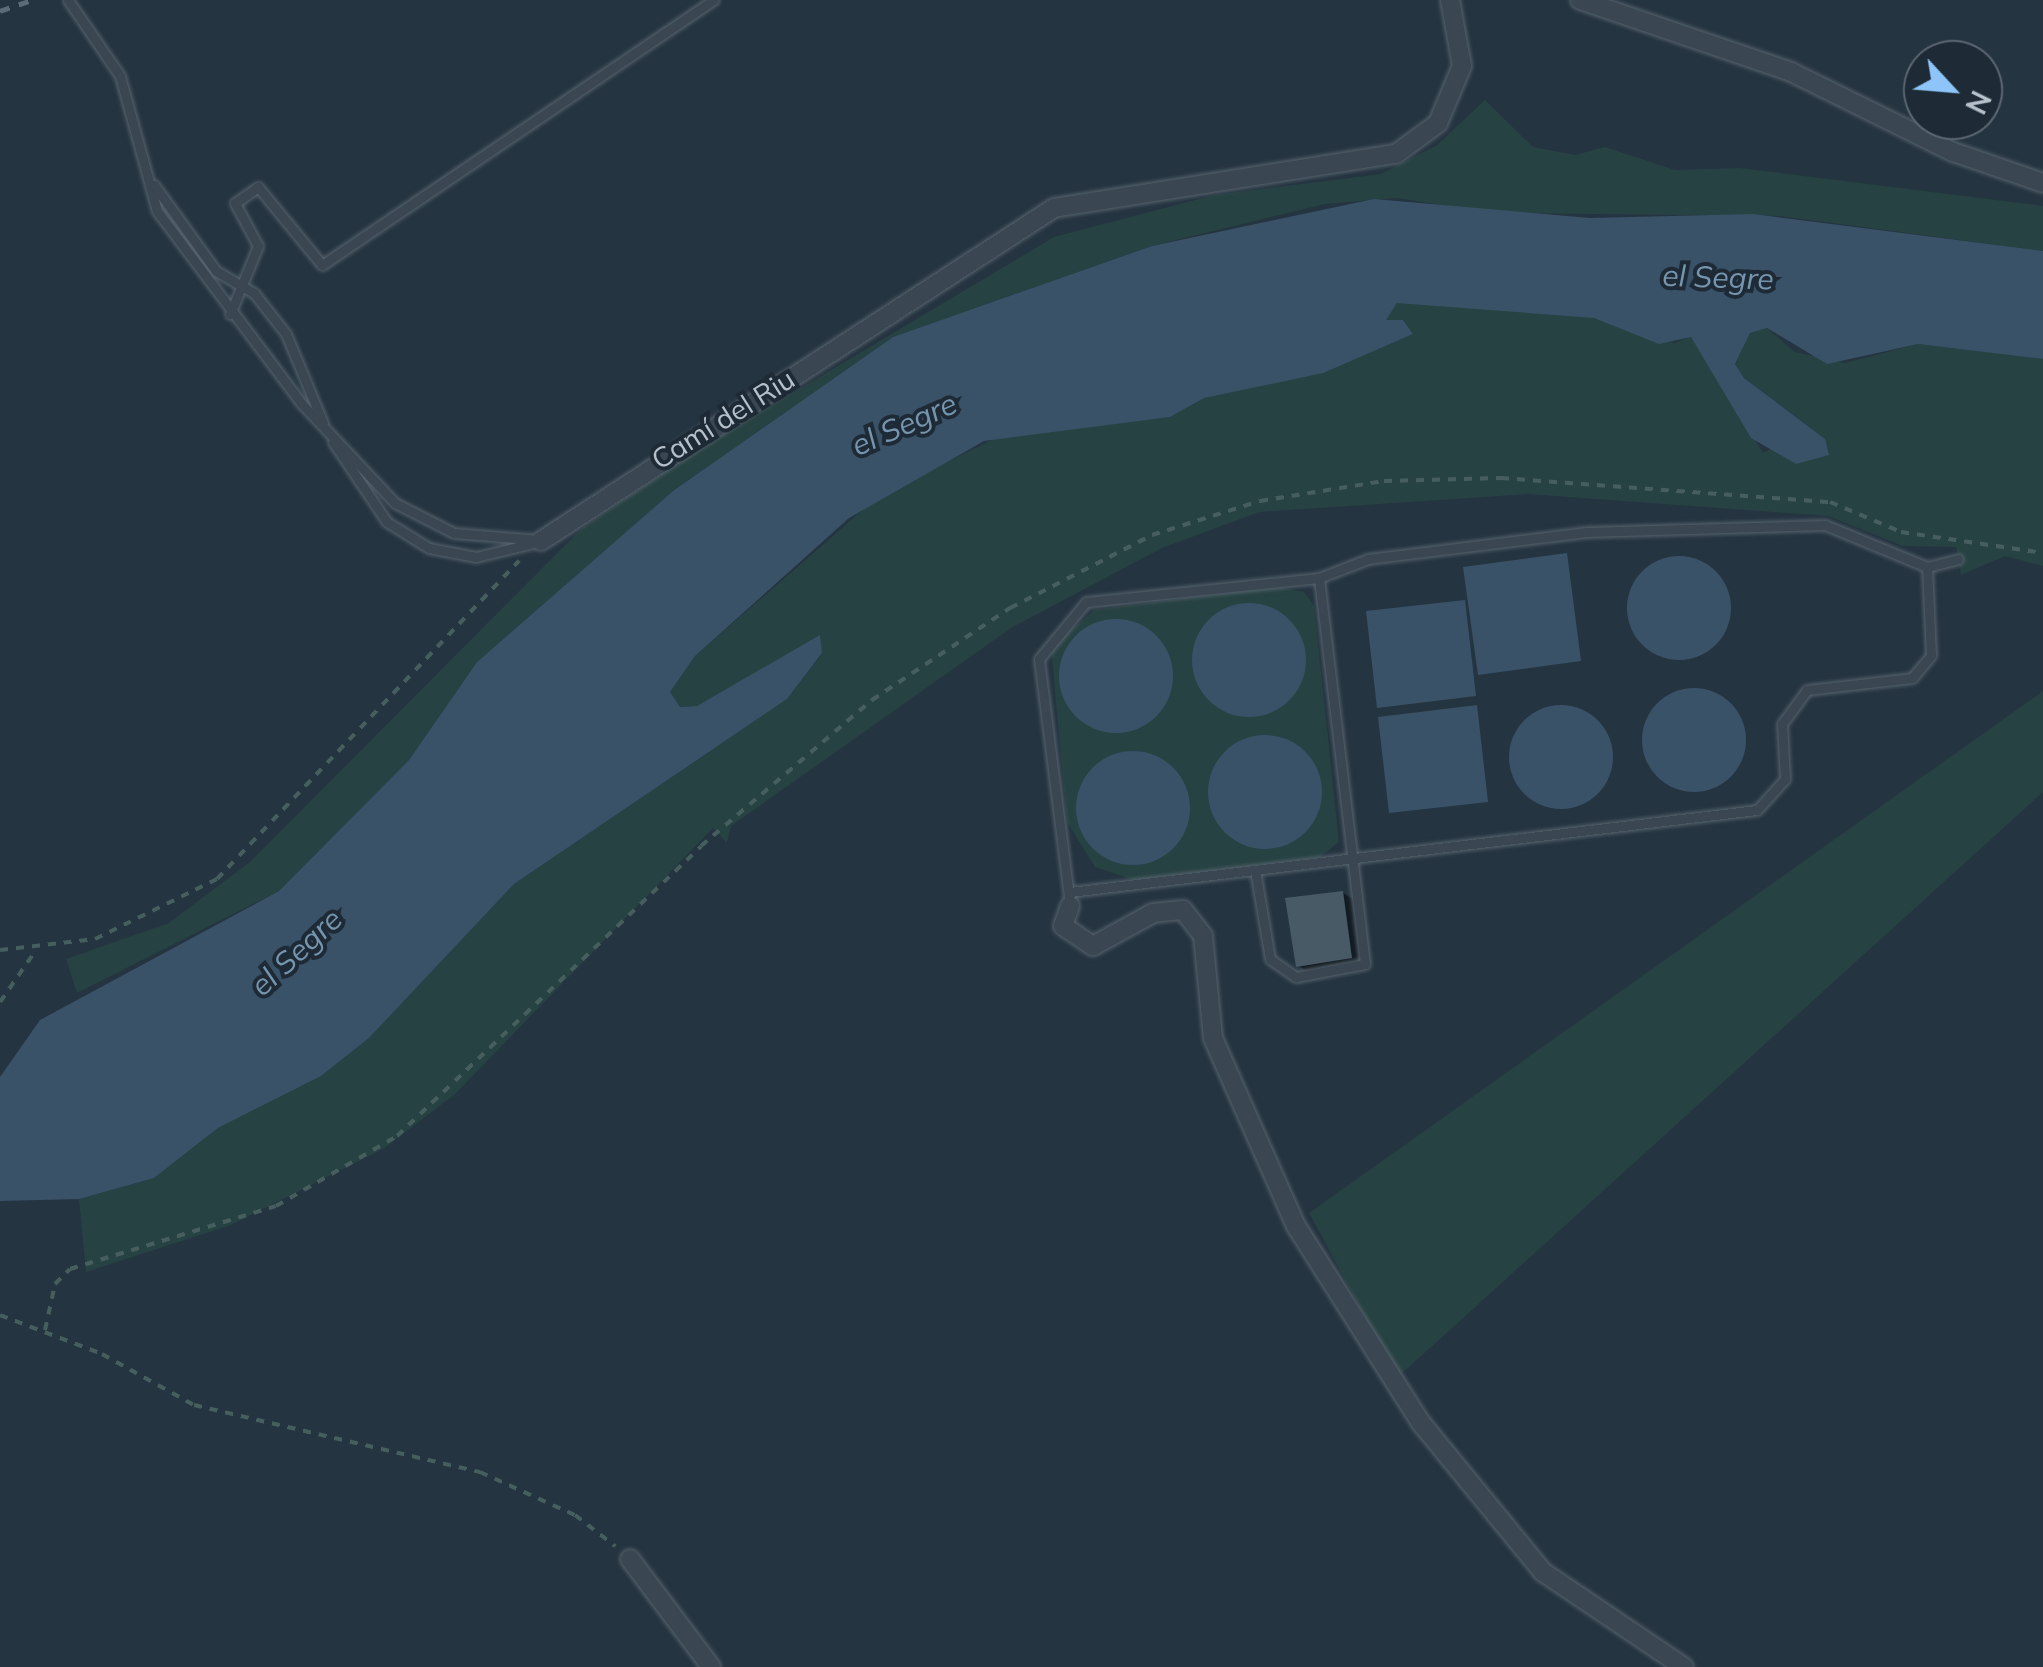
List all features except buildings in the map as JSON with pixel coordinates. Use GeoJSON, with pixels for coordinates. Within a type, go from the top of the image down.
{"type":"FeatureCollection","features":[{"type":"Feature","properties":{"kind":"street","name":"Camí del Riu"},"geometry":{"type":"LineString","coordinates":[[540,540],[1054,208],[1396,154],[1438,123],[1462,66],[1450,0]]}},
{"type":"Feature","properties":{"kind":"street"},"geometry":{"type":"LineString","coordinates":[[1580,0],[1791,72],[1953,152],[2043,183]]}},
{"type":"Feature","properties":{"kind":"street"},"geometry":{"type":"LineString","coordinates":[[1070,899],[1063,926],[1093,946],[1153,914],[1183,910],[1203,936],[1213,1038],[1296,1226],[1421,1423],[1543,1572],[1684,1667]]}},
{"type":"Feature","properties":{"kind":"street"},"geometry":{"type":"LineString","coordinates":[[630,1560],[710,1667]]}},
{"type":"Feature","properties":{"kind":"lane"},"geometry":{"type":"LineString","coordinates":[[68,0],[120,76],[157,211],[230,314],[326,429],[395,504],[454,533],[540,540]]}},
{"type":"Feature","properties":{"kind":"lane"},"geometry":{"type":"LineString","coordinates":[[230,314],[245,288],[258,246],[236,203],[258,187],[322,265],[714,0]]}},
{"type":"Feature","properties":{"kind":"lane"},"geometry":{"type":"LineString","coordinates":[[152,183],[216,271],[245,288],[286,334],[326,429],[387,522],[429,548],[476,558],[540,540]]}},
{"type":"Feature","properties":{"kind":"lane"},"geometry":{"type":"LineString","coordinates":[[1927,567],[1931,655],[1912,678],[1807,690],[1782,724],[1786,779],[1757,810],[1255,870],[1070,899],[1040,658],[1086,602],[1319,578],[1368,559],[1587,532],[1826,525],[1927,567],[1958,559]]}},
{"type":"Feature","properties":{"kind":"lane"},"geometry":{"type":"LineString","coordinates":[[1255,870],[1270,958],[1296,977],[1365,964],[1319,578]]}},
{"type":"Feature","properties":{"kind":"path"},"geometry":{"type":"LineString","coordinates":[[45,1330],[55,1284],[70,1269],[276,1206],[397,1136],[701,846],[872,700],[1010,608],[1152,535],[1278,498],[1384,482],[1501,478],[1830,502],[1901,532],[2043,554]]}},
{"type":"Feature","properties":{"kind":"path"},"geometry":{"type":"LineString","coordinates":[[0,950],[34,952],[95,940],[217,879],[540,540]]}},
{"type":"Feature","properties":{"kind":"path"},"geometry":{"type":"LineString","coordinates":[[0,1002],[34,952]]}},
{"type":"Feature","properties":{"kind":"path"},"geometry":{"type":"LineString","coordinates":[[0,1315],[45,1330],[194,1405],[480,1472],[575,1515],[630,1560]]}},
{"type":"Feature","properties":{"kind":"green space"},"geometry":{"type":"Polygon","coordinates":[[[1485,100],[1533,147],[1575,155],[1605,147],[1675,170],[1740,168],[2043,206],[2043,251],[1779,216],[1492,213],[1397,198],[1325,204],[1152,246],[893,337],[673,491],[477,662],[409,760],[279,891],[77,993],[66,959],[169,923],[251,861],[582,528],[709,443],[1054,237],[1214,195],[1381,174],[1437,145],[1485,100]]]}},
{"type":"Feature","properties":{"kind":"green space"},"geometry":{"type":"Polygon","coordinates":[[[1456,302],[1594,318],[1675,343],[1691,336],[1763,453],[1811,428],[1744,378],[1735,364],[1750,333],[1767,328],[1795,352],[1845,363],[1918,344],[2043,359],[2043,566],[2005,556],[1961,575],[1956,547],[1903,546],[1828,516],[1528,494],[1259,512],[1162,548],[1011,628],[731,826],[727,843],[713,828],[455,1094],[383,1149],[231,1225],[86,1272],[79,1199],[154,1178],[218,1128],[321,1076],[369,1038],[514,884],[787,699],[822,654],[776,665],[697,706],[680,707],[670,692],[695,656],[881,494],[1002,435],[1170,417],[1204,398],[1352,360],[1413,334],[1403,320],[1385,320],[1397,303],[1456,302]]]}},
{"type":"Feature","properties":{"kind":"green space"},"geometry":{"type":"Polygon","coordinates":[[[1276,587],[1304,592],[1314,606],[1339,842],[1320,857],[1134,880],[1095,867],[1067,822],[1051,648],[1094,610],[1276,587]]]}},
{"type":"Feature","properties":{"kind":"green space"},"geometry":{"type":"Polygon","coordinates":[[[2043,691],[2043,792],[1398,1377],[1309,1213],[2043,691]]]}},
{"type":"Feature","properties":{"kind":"water","name":"el Segre"},"geometry":{"type":"Polygon","coordinates":[[[1374,199],[1590,218],[1753,214],[2043,251],[2043,359],[1918,344],[1827,364],[1767,328],[1750,333],[1735,364],[1744,378],[1825,439],[1829,455],[1796,464],[1751,438],[1691,337],[1659,344],[1594,318],[1397,303],[1386,320],[1403,320],[1413,334],[1323,373],[1204,398],[1170,417],[984,441],[849,518],[695,656],[670,692],[680,707],[697,706],[820,635],[822,653],[787,699],[514,884],[369,1038],[321,1076],[218,1128],[154,1178],[79,1199],[0,1201],[0,1077],[40,1020],[279,891],[409,760],[477,662],[673,491],[893,337],[1152,246],[1374,199]]]}},
{"type":"Feature","properties":{"kind":"water"},"geometry":{"type":"Polygon","coordinates":[[[1567,553],[1581,661],[1478,675],[1463,567],[1567,553]]]}},
{"type":"Feature","properties":{"kind":"water"},"geometry":{"type":"Polygon","coordinates":[[[1679,556],[1699,560],[1716,571],[1727,588],[1731,608],[1727,628],[1716,645],[1699,656],[1679,660],[1659,656],[1642,645],[1631,628],[1627,608],[1631,588],[1642,571],[1659,560],[1679,556]]]}},
{"type":"Feature","properties":{"kind":"water"},"geometry":{"type":"Polygon","coordinates":[[[1465,600],[1476,696],[1377,708],[1366,611],[1465,600]]]}},
{"type":"Feature","properties":{"kind":"water"},"geometry":{"type":"Polygon","coordinates":[[[1249,603],[1271,608],[1289,620],[1301,638],[1306,660],[1301,682],[1289,700],[1271,712],[1249,717],[1227,712],[1209,700],[1197,682],[1192,660],[1197,638],[1209,620],[1227,608],[1249,603]]]}},
{"type":"Feature","properties":{"kind":"water"},"geometry":{"type":"Polygon","coordinates":[[[1116,619],[1138,624],[1156,636],[1168,654],[1173,676],[1168,698],[1156,716],[1138,728],[1116,733],[1094,728],[1076,716],[1064,698],[1059,676],[1064,654],[1076,636],[1094,624],[1116,619]]]}},
{"type":"Feature","properties":{"kind":"water"},"geometry":{"type":"Polygon","coordinates":[[[1694,688],[1714,692],[1731,703],[1742,720],[1746,740],[1742,760],[1731,777],[1714,788],[1694,792],[1674,788],[1657,777],[1646,760],[1642,740],[1646,720],[1657,703],[1674,692],[1694,688]]]}},
{"type":"Feature","properties":{"kind":"water"},"geometry":{"type":"Polygon","coordinates":[[[1477,705],[1488,802],[1389,813],[1378,717],[1477,705]]]}},
{"type":"Feature","properties":{"kind":"water"},"geometry":{"type":"Polygon","coordinates":[[[1561,705],[1581,709],[1598,720],[1609,737],[1613,757],[1609,777],[1598,794],[1581,805],[1561,809],[1541,805],[1524,794],[1513,777],[1509,757],[1513,737],[1524,720],[1541,709],[1561,705]]]}},
{"type":"Feature","properties":{"kind":"water"},"geometry":{"type":"Polygon","coordinates":[[[1265,735],[1287,740],[1305,752],[1317,770],[1322,792],[1317,814],[1305,832],[1287,844],[1265,849],[1243,844],[1225,832],[1213,814],[1208,792],[1213,770],[1225,752],[1243,740],[1265,735]]]}},
{"type":"Feature","properties":{"kind":"water"},"geometry":{"type":"Polygon","coordinates":[[[1133,751],[1155,756],[1173,768],[1185,786],[1190,808],[1185,830],[1173,848],[1155,860],[1133,865],[1111,860],[1093,848],[1081,830],[1076,808],[1081,786],[1093,768],[1111,756],[1133,751]]]}},
{"type":"Feature","properties":{"kind":"railway"},"geometry":{"type":"LineString","coordinates":[[0,11],[32,0]]}}]}
